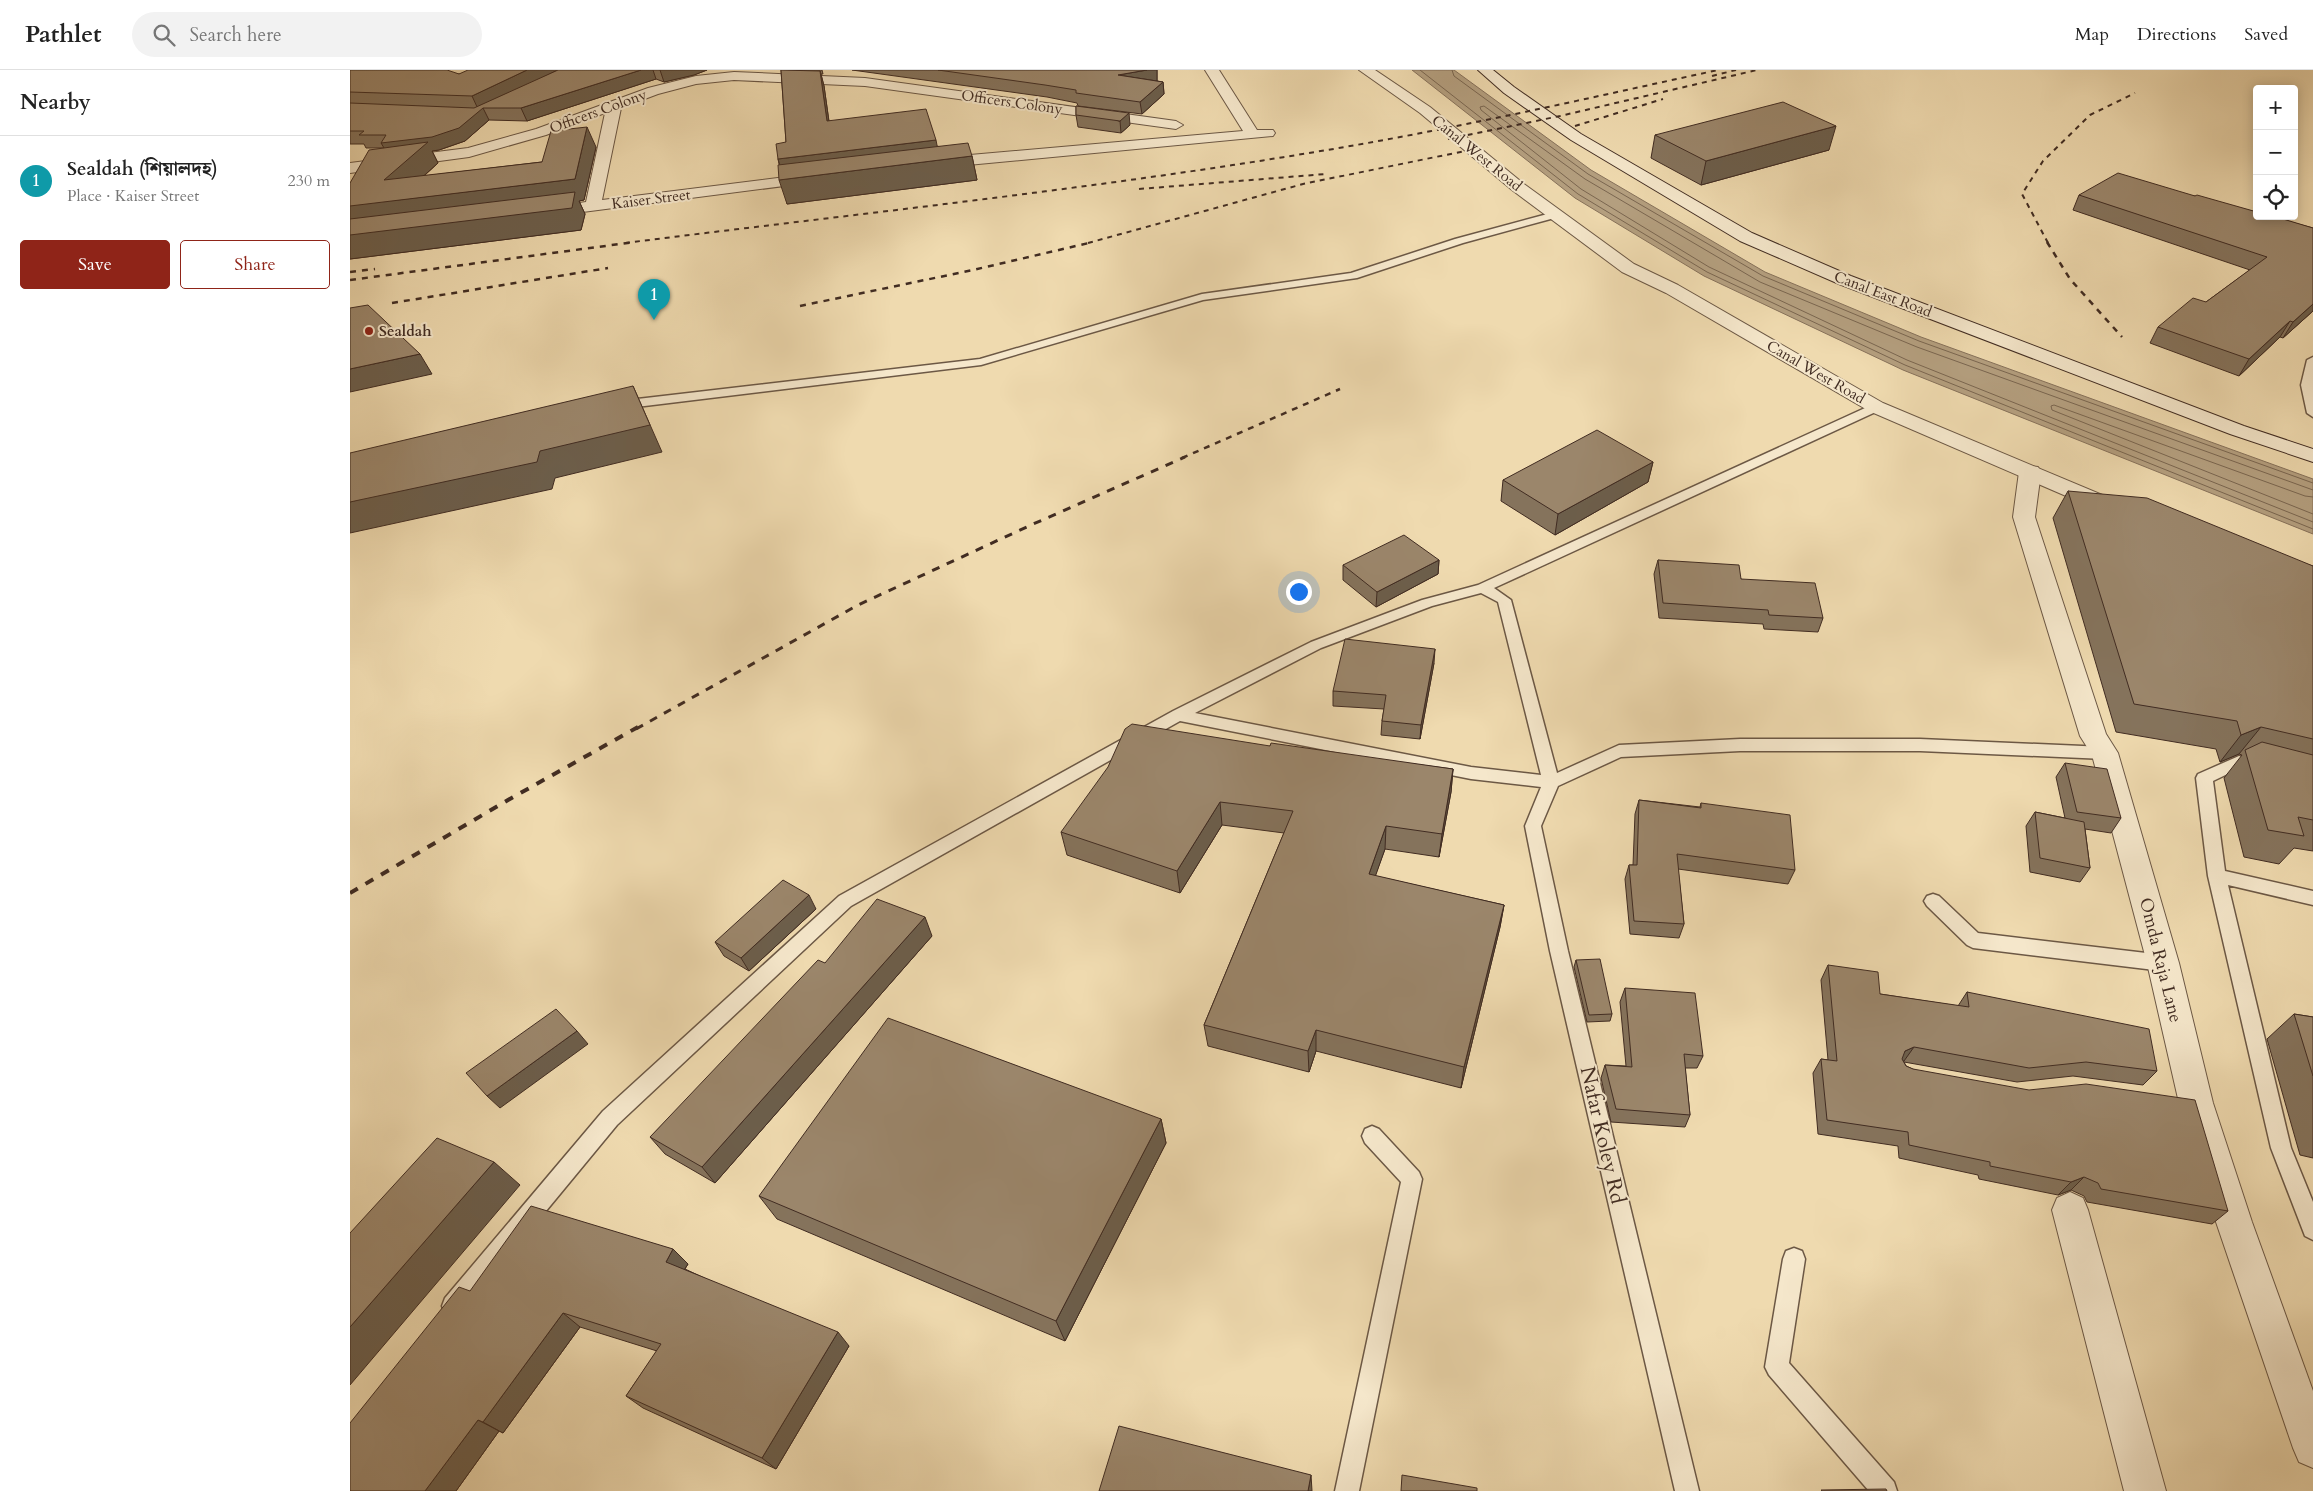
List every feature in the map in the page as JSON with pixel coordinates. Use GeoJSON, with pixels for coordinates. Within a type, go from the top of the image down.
{"type":"FeatureCollection","features":[{"type":"Feature","properties":{"kind":"street"},"geometry":{"type":"LineString","coordinates":[[1212,70],[1252,134]]}},
{"type":"Feature","properties":{"kind":"street","name":"Canal West Road"},"geometry":{"type":"LineString","coordinates":[[1366,70],[1425,110],[1518,187],[1628,268],[1672,289],[1876,407],[2130,515]]}},
{"type":"Feature","properties":{"kind":"street","name":"Canal East Road"},"geometry":{"type":"LineString","coordinates":[[1485,70],[1509,90],[1576,137],[1746,237],[1845,280],[2237,430],[2313,455]]}},
{"type":"Feature","properties":{"kind":"street","name":"Officers Colony"},"geometry":{"type":"LineString","coordinates":[[350,168],[469,152],[541,132],[653,91],[696,80],[734,76],[865,82],[1176,125]]}},
{"type":"Feature","properties":{"kind":"street"},"geometry":{"type":"LineString","coordinates":[[593,207],[614,105]]}},
{"type":"Feature","properties":{"kind":"street"},"geometry":{"type":"LineString","coordinates":[[924,165],[1268,133]]}},
{"type":"Feature","properties":{"kind":"street","name":"Kaiser Street"},"geometry":{"type":"LineString","coordinates":[[525,215],[836,176]]}},
{"type":"Feature","properties":{"kind":"street","name":"Omda Raja Lane"},"geometry":{"type":"LineString","coordinates":[[2030,472],[2024,517],[2093,736],[2105,753],[2163,963],[2186,1102],[2234,1222],[2313,1448]]}},
{"type":"Feature","properties":{"kind":"street"},"geometry":{"type":"LineString","coordinates":[[2070,1210],[2145,1491]]}},
{"type":"Feature","properties":{"kind":"lane"},"geometry":{"type":"LineString","coordinates":[[609,407],[980,362],[1202,298],[1353,276],[1459,241],[1556,215]]}},
{"type":"Feature","properties":{"kind":"lane"},"geometry":{"type":"LineString","coordinates":[[2313,360],[2307,385],[2313,413]]}},
{"type":"Feature","properties":{"kind":"lane"},"geometry":{"type":"LineString","coordinates":[[439,1323],[610,1118],[846,901],[1178,715],[1316,645],[1427,603],[1483,588],[1876,407]]}},
{"type":"Feature","properties":{"kind":"lane"},"geometry":{"type":"LineString","coordinates":[[1483,588],[1504,600],[1551,782]]}},
{"type":"Feature","properties":{"kind":"lane"},"geometry":{"type":"LineString","coordinates":[[1178,715],[1470,773],[1551,782],[1619,751],[1740,745],[1920,745],[2105,753]]}},
{"type":"Feature","properties":{"kind":"lane"},"geometry":{"type":"LineString","coordinates":[[2276,771],[2239,762],[2204,778],[2217,876],[2281,1148],[2313,1230]]}},
{"type":"Feature","properties":{"kind":"lane","name":"Nafar Koley Rd"},"geometry":{"type":"LineString","coordinates":[[1551,782],[1533,826],[1559,951],[1687,1491]]}},
{"type":"Feature","properties":{"kind":"lane"},"geometry":{"type":"LineString","coordinates":[[2217,876],[2313,898]]}},
{"type":"Feature","properties":{"kind":"lane"},"geometry":{"type":"LineString","coordinates":[[1933,901],[1973,940],[2163,963]]}},
{"type":"Feature","properties":{"kind":"lane"},"geometry":{"type":"LineString","coordinates":[[1347,1491],[1412,1179],[1372,1136]]}},
{"type":"Feature","properties":{"kind":"lane"},"geometry":{"type":"LineString","coordinates":[[1794,1259],[1777,1367],[1886,1491]]}},
{"type":"Feature","properties":{"kind":"water"},"geometry":{"type":"Polygon","coordinates":[[[1412,70],[1454,70],[1591,170],[1765,272],[1921,337],[2313,479],[2313,534],[1903,370],[1704,276],[1575,198],[1412,70]]]}},
{"type":"Feature","properties":{"kind":"building"},"geometry":{"type":"Polygon","coordinates":[[[350,70],[447,70],[459,74],[468,70],[527,70],[472,96],[350,92],[350,70]]]}},
{"type":"Feature","properties":{"kind":"building"},"geometry":{"type":"Polygon","coordinates":[[[558,70],[641,70],[521,108],[483,108],[459,128],[432,137],[381,143],[386,135],[359,135],[364,131],[350,131],[350,103],[474,108],[558,70]]]}},
{"type":"Feature","properties":{"kind":"building"},"geometry":{"type":"Polygon","coordinates":[[[781,70],[820,71],[827,121],[926,109],[936,140],[778,159],[776,144],[786,142],[781,70]]]}},
{"type":"Feature","properties":{"kind":"building"},"geometry":{"type":"Polygon","coordinates":[[[938,70],[1147,70],[1118,75],[1163,82],[1140,102],[1076,93],[1076,90],[1045,85],[938,70]]]}},
{"type":"Feature","properties":{"kind":"building"},"geometry":{"type":"Polygon","coordinates":[[[1783,102],[1836,126],[1706,161],[1655,135],[1783,102]]]}},
{"type":"Feature","properties":{"kind":"building"},"geometry":{"type":"Polygon","coordinates":[[[1076,106],[1129,113],[1120,121],[1076,115],[1076,106]]]}},
{"type":"Feature","properties":{"kind":"building"},"geometry":{"type":"Polygon","coordinates":[[[587,127],[575,179],[350,206],[350,183],[369,150],[428,142],[384,180],[542,162],[551,131],[587,127]]]}},
{"type":"Feature","properties":{"kind":"building"},"geometry":{"type":"Polygon","coordinates":[[[968,143],[972,156],[779,180],[778,165],[968,143]]]}},
{"type":"Feature","properties":{"kind":"building"},"geometry":{"type":"Polygon","coordinates":[[[2118,173],[2253,211],[2253,220],[2286,220],[2313,228],[2313,304],[2293,322],[2290,321],[2249,359],[2158,327],[2193,298],[2206,302],[2267,257],[2079,195],[2118,173]]]}},
{"type":"Feature","properties":{"kind":"building"},"geometry":{"type":"Polygon","coordinates":[[[575,192],[572,208],[350,235],[350,219],[575,192]]]}},
{"type":"Feature","properties":{"kind":"building"},"geometry":{"type":"Polygon","coordinates":[[[368,305],[420,354],[350,369],[350,308],[368,305]]]}},
{"type":"Feature","properties":{"kind":"building"},"geometry":{"type":"Polygon","coordinates":[[[633,386],[650,425],[540,451],[537,462],[350,502],[350,453],[633,386]]]}},
{"type":"Feature","properties":{"kind":"building"},"geometry":{"type":"Polygon","coordinates":[[[1597,430],[1653,462],[1558,514],[1503,480],[1597,430]]]}},
{"type":"Feature","properties":{"kind":"building"},"geometry":{"type":"Polygon","coordinates":[[[2068,491],[2147,498],[2313,566],[2313,739],[2261,727],[2241,735],[2237,721],[2134,704],[2068,491]]]}},
{"type":"Feature","properties":{"kind":"building"},"geometry":{"type":"Polygon","coordinates":[[[1404,535],[1439,560],[1377,592],[1343,565],[1404,535]]]}},
{"type":"Feature","properties":{"kind":"building"},"geometry":{"type":"Polygon","coordinates":[[[1658,560],[1739,565],[1741,579],[1815,583],[1823,618],[1769,615],[1768,610],[1663,603],[1658,560]]]}},
{"type":"Feature","properties":{"kind":"building"},"geometry":{"type":"Polygon","coordinates":[[[1345,639],[1435,649],[1421,725],[1382,721],[1386,695],[1333,691],[1345,639]]]}},
{"type":"Feature","properties":{"kind":"building"},"geometry":{"type":"Polygon","coordinates":[[[1132,724],[1270,746],[1271,743],[1453,769],[1442,834],[1386,826],[1369,874],[1504,905],[1464,1067],[1316,1030],[1308,1051],[1204,1025],[1293,811],[1220,802],[1177,871],[1061,832],[1108,767],[1125,729],[1132,724]]]}},
{"type":"Feature","properties":{"kind":"building"},"geometry":{"type":"Polygon","coordinates":[[[2262,742],[2313,755],[2313,820],[2298,817],[2304,836],[2268,830],[2245,750],[2262,742]]]}},
{"type":"Feature","properties":{"kind":"building"},"geometry":{"type":"Polygon","coordinates":[[[2065,763],[2107,769],[2121,818],[2077,812],[2065,763]]]}},
{"type":"Feature","properties":{"kind":"building"},"geometry":{"type":"Polygon","coordinates":[[[1639,800],[1701,808],[1701,803],[1790,815],[1795,870],[1677,854],[1684,924],[1634,921],[1629,865],[1637,865],[1639,800]]]}},
{"type":"Feature","properties":{"kind":"building"},"geometry":{"type":"Polygon","coordinates":[[[2035,812],[2084,822],[2090,868],[2040,858],[2035,812]]]}},
{"type":"Feature","properties":{"kind":"building"},"geometry":{"type":"Polygon","coordinates":[[[783,880],[809,895],[741,958],[715,942],[783,880]]]}},
{"type":"Feature","properties":{"kind":"building"},"geometry":{"type":"Polygon","coordinates":[[[877,899],[925,917],[702,1167],[650,1137],[818,960],[825,963],[877,899]]]}},
{"type":"Feature","properties":{"kind":"building"},"geometry":{"type":"Polygon","coordinates":[[[1600,959],[1612,1014],[1589,1015],[1576,960],[1600,959]]]}},
{"type":"Feature","properties":{"kind":"building"},"geometry":{"type":"Polygon","coordinates":[[[1828,965],[1878,972],[1880,994],[1969,1007],[1967,992],[2149,1029],[2157,1071],[2086,1062],[2029,1068],[1914,1047],[1905,1051],[1902,1059],[1906,1066],[1913,1069],[2029,1090],[2086,1084],[2195,1100],[2228,1211],[2101,1189],[2098,1183],[2084,1177],[2071,1182],[1990,1166],[1990,1162],[1909,1145],[1908,1132],[1827,1120],[1821,1059],[1837,1061],[1828,965]]]}},
{"type":"Feature","properties":{"kind":"building"},"geometry":{"type":"Polygon","coordinates":[[[1625,988],[1695,993],[1703,1056],[1684,1054],[1690,1115],[1616,1109],[1605,1065],[1632,1067],[1625,988]]]}},
{"type":"Feature","properties":{"kind":"building"},"geometry":{"type":"Polygon","coordinates":[[[556,1009],[577,1031],[487,1096],[466,1073],[556,1009]]]}},
{"type":"Feature","properties":{"kind":"building"},"geometry":{"type":"Polygon","coordinates":[[[2294,1014],[2313,1017],[2313,1076],[2294,1014]]]}},
{"type":"Feature","properties":{"kind":"building"},"geometry":{"type":"Polygon","coordinates":[[[888,1018],[1161,1119],[1056,1321],[759,1196],[888,1018]]]}},
{"type":"Feature","properties":{"kind":"building"},"geometry":{"type":"Polygon","coordinates":[[[437,1138],[494,1162],[350,1327],[350,1233],[437,1138]]]}},
{"type":"Feature","properties":{"kind":"building"},"geometry":{"type":"Polygon","coordinates":[[[531,1206],[673,1249],[666,1262],[838,1332],[762,1458],[626,1396],[661,1344],[563,1313],[483,1422],[478,1420],[425,1491],[350,1491],[350,1423],[459,1287],[470,1291],[531,1206]]]}},
{"type":"Feature","properties":{"kind":"building"},"geometry":{"type":"Polygon","coordinates":[[[1119,1426],[1311,1475],[1308,1491],[1099,1491],[1119,1426]]]}},
{"type":"Feature","properties":{"kind":"building"},"geometry":{"type":"Polygon","coordinates":[[[1402,1475],[1477,1488],[1477,1491],[1401,1491],[1402,1475]]]}},
{"type":"Feature","properties":{"kind":"building"},"geometry":{"type":"Polygon","coordinates":[[[1886,1489],[1887,1491],[1821,1490],[1886,1489]]]}},
{"type":"Feature","properties":{"kind":"railway"},"geometry":{"type":"LineString","coordinates":[[625,243],[1057,190],[1229,166],[1416,134],[1718,70]]}},
{"type":"Feature","properties":{"kind":"railway"},"geometry":{"type":"LineString","coordinates":[[1712,76],[1736,70]]}},
{"type":"Feature","properties":{"kind":"railway"},"geometry":{"type":"LineString","coordinates":[[1448,139],[1560,116],[1757,70]]}},
{"type":"Feature","properties":{"kind":"railway"},"geometry":{"type":"LineString","coordinates":[[2048,243],[2022,194],[2043,161],[2090,115],[2135,93]]}},
{"type":"Feature","properties":{"kind":"railway"},"geometry":{"type":"LineString","coordinates":[[1575,126],[1663,99]]}},
{"type":"Feature","properties":{"kind":"railway"},"geometry":{"type":"LineString","coordinates":[[1088,243],[1303,184],[1465,151]]}},
{"type":"Feature","properties":{"kind":"railway"},"geometry":{"type":"LineString","coordinates":[[1139,189],[1326,174]]}},
{"type":"Feature","properties":{"kind":"railway"},"geometry":{"type":"LineString","coordinates":[[350,280],[635,242]]}},
{"type":"Feature","properties":{"kind":"railway"},"geometry":{"type":"LineString","coordinates":[[800,306],[973,270],[1093,242]]}},
{"type":"Feature","properties":{"kind":"railway"},"geometry":{"type":"LineString","coordinates":[[2047,242],[2070,279],[2122,337]]}},
{"type":"Feature","properties":{"kind":"railway"},"geometry":{"type":"LineString","coordinates":[[392,303],[608,268]]}},
{"type":"Feature","properties":{"kind":"railway"},"geometry":{"type":"LineString","coordinates":[[350,272],[375,269]]}},
{"type":"Feature","properties":{"kind":"railway"},"geometry":{"type":"LineString","coordinates":[[1182,458],[1340,389]]}},
{"type":"Feature","properties":{"kind":"railway"},"geometry":{"type":"LineString","coordinates":[[636,729],[858,605],[1031,525],[1185,457]]}},
{"type":"Feature","properties":{"kind":"railway"},"geometry":{"type":"LineString","coordinates":[[350,893],[508,800],[638,727]]}},
{"type":"Feature","properties":{"kind":"place","name":"Sealdah (শিয়ালদহ)"},"geometry":{"type":"Point","coordinates":[654,320]}},
{"type":"Feature","properties":{"kind":"place","name":"Sealdah"},"geometry":{"type":"Point","coordinates":[369,331]}}]}
